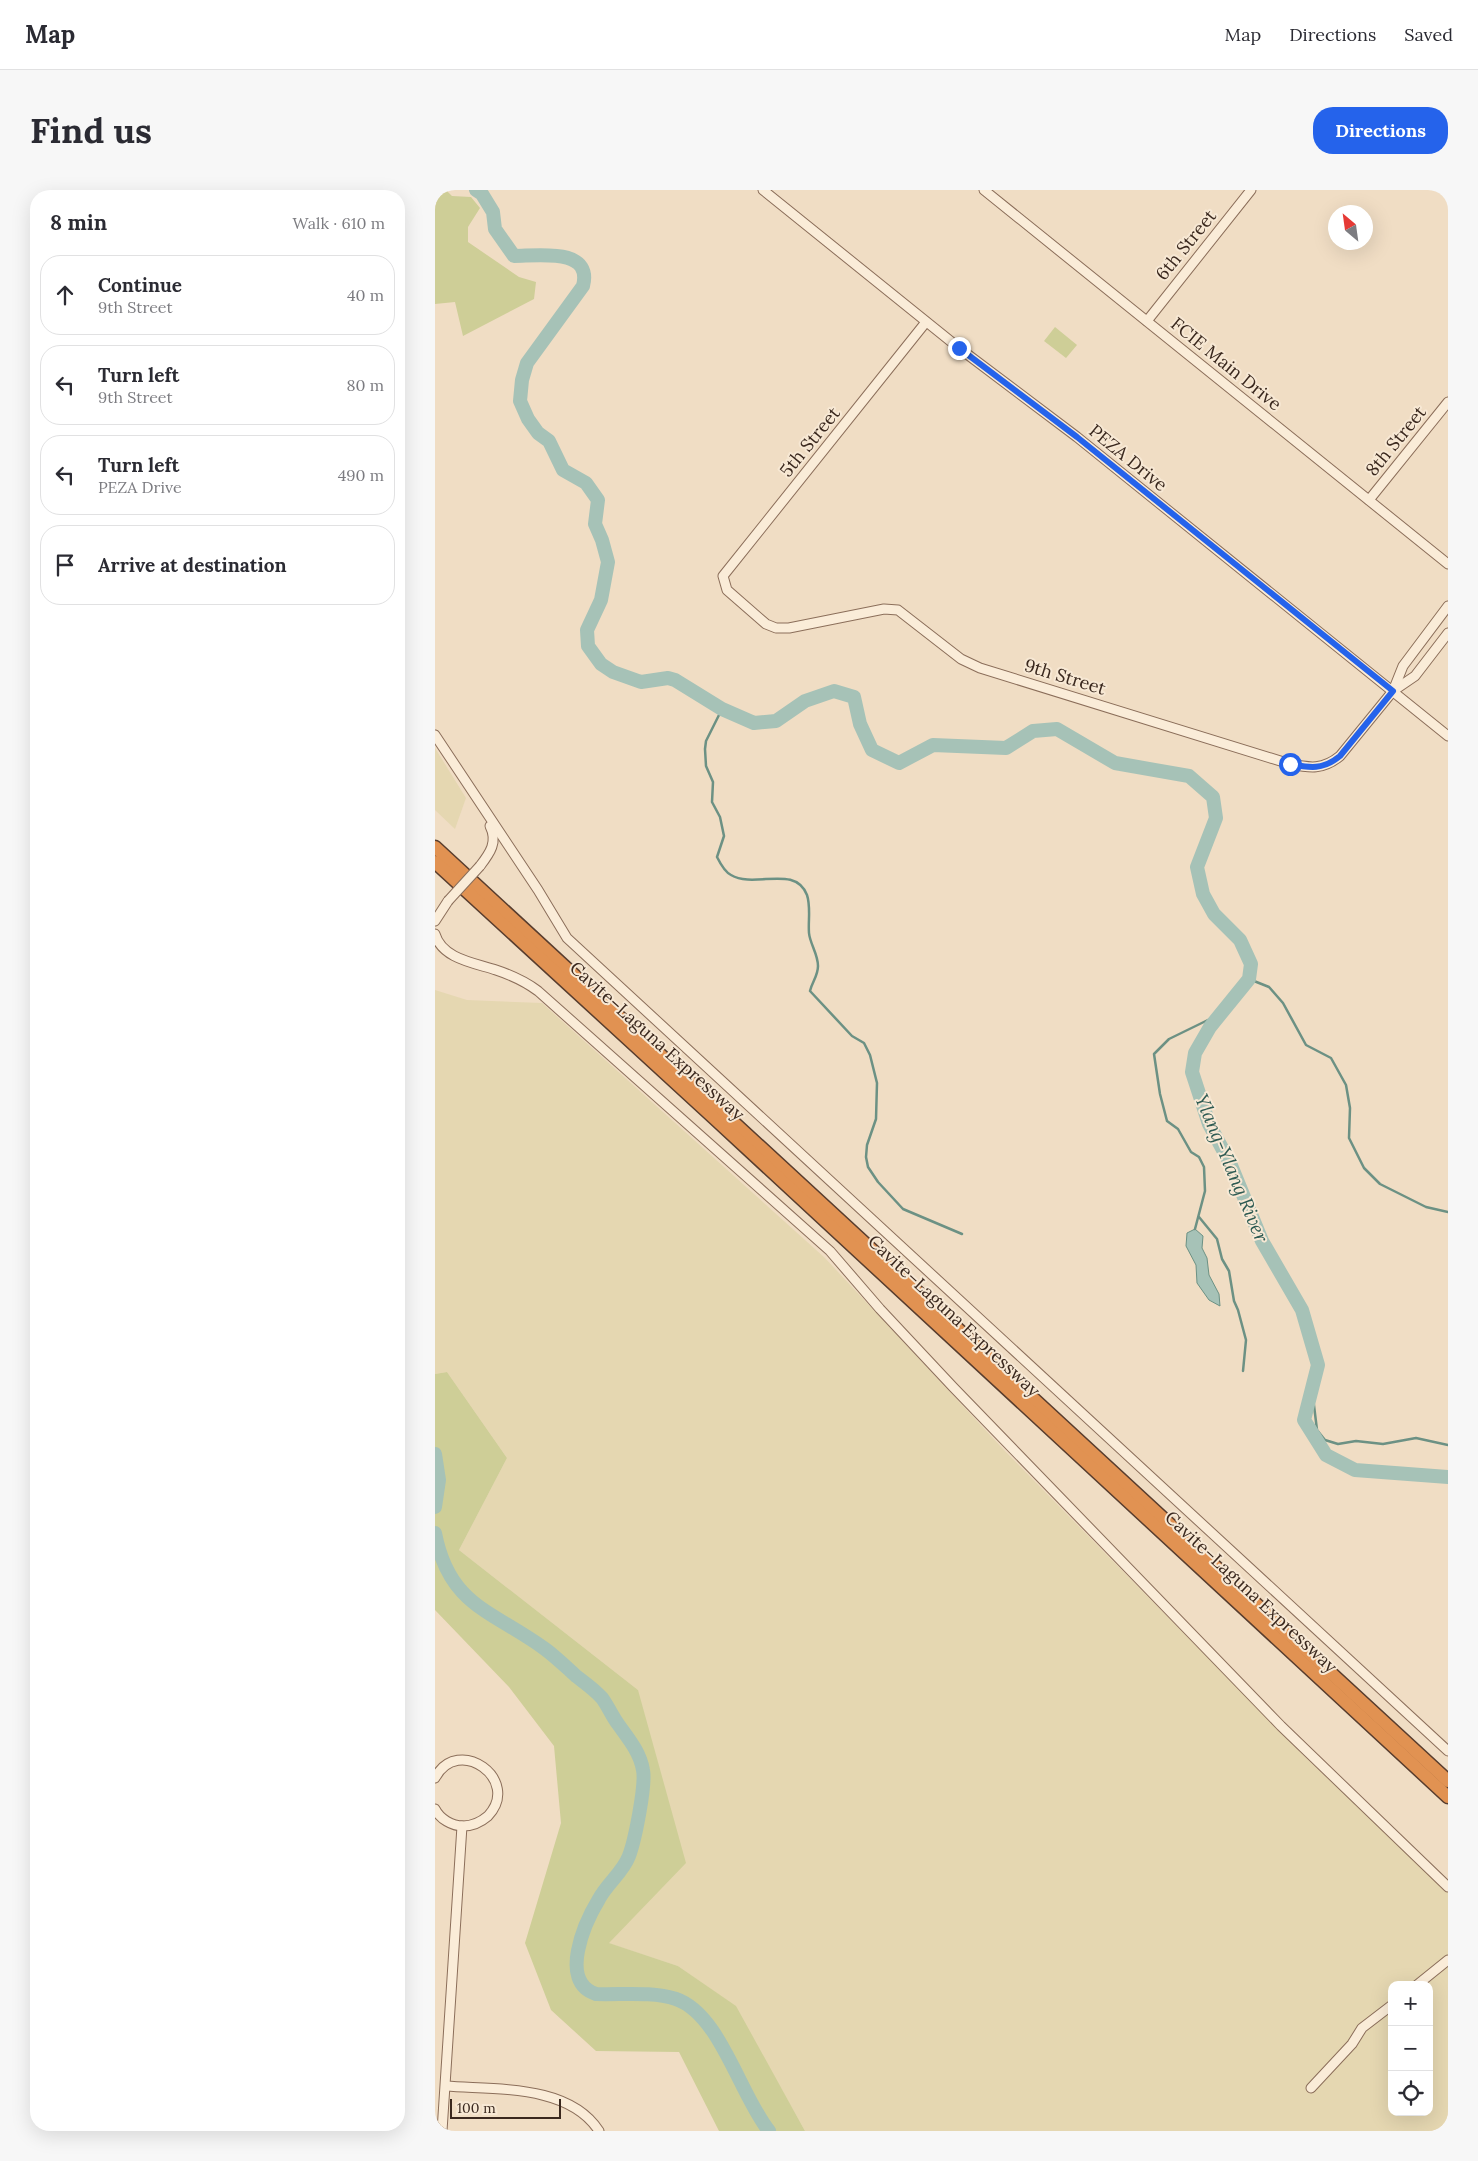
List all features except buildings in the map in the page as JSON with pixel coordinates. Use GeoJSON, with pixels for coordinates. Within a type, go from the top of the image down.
{"type":"FeatureCollection","features":[{"type":"Feature","properties":{"kind":"highway","name":"Cavite–Laguna Expressway"},"geometry":{"type":"LineString","coordinates":[[435,847],[1448,1780]]}},
{"type":"Feature","properties":{"kind":"highway","name":"Cavite–Laguna Expressway"},"geometry":{"type":"LineString","coordinates":[[435,862],[1448,1797]]}},
{"type":"Feature","properties":{"kind":"street","name":"PEZA Drive"},"geometry":{"type":"LineString","coordinates":[[763,190],[926,322],[1077,437],[1448,736]]}},
{"type":"Feature","properties":{"kind":"street","name":"FCIE Main Drive"},"geometry":{"type":"LineString","coordinates":[[984,190],[1448,564]]}},
{"type":"Feature","properties":{"kind":"street","name":"6th Street"},"geometry":{"type":"LineString","coordinates":[[1147,320],[1251,190]]}},
{"type":"Feature","properties":{"kind":"street","name":"5th Street"},"geometry":{"type":"LineString","coordinates":[[724,584],[723,576],[926,322]]}},
{"type":"Feature","properties":{"kind":"street","name":"8th Street"},"geometry":{"type":"LineString","coordinates":[[1369,500],[1448,402]]}},
{"type":"Feature","properties":{"kind":"street","name":"9th Street"},"geometry":{"type":"LineString","coordinates":[[724,584],[727,590],[766,624],[776,628],[789,628],[884,609],[898,610],[961,658],[980,668],[1290,764],[1312,768],[1332,763],[1340,756],[1393,691],[1415,676],[1448,633]]}},
{"type":"Feature","properties":{"kind":"street","name":"9th Street"},"geometry":{"type":"LineString","coordinates":[[1393,691],[1403,666],[1448,606]]}},
{"type":"Feature","properties":{"kind":"street"},"geometry":{"type":"LineString","coordinates":[[435,736],[539,890],[567,938],[1448,1751]]}},
{"type":"Feature","properties":{"kind":"street"},"geometry":{"type":"LineString","coordinates":[[435,921],[448,901],[490,853],[494,840],[492,830],[477,800]]}},
{"type":"Feature","properties":{"kind":"street"},"geometry":{"type":"LineString","coordinates":[[435,934],[440,944],[451,954],[510,976],[538,991],[830,1251],[880,1309],[1281,1726],[1448,1887]]}},
{"type":"Feature","properties":{"kind":"street"},"geometry":{"type":"LineString","coordinates":[[435,1778],[446,1766],[456,1761],[467,1760],[483,1767],[494,1779],[497,1790],[496,1801],[491,1812],[483,1820],[473,1825],[462,1826],[444,1819],[435,1809]]}},
{"type":"Feature","properties":{"kind":"street"},"geometry":{"type":"LineString","coordinates":[[442,2131],[462,1826]]}},
{"type":"Feature","properties":{"kind":"street"},"geometry":{"type":"LineString","coordinates":[[1422,1981],[1448,1960]]}},
{"type":"Feature","properties":{"kind":"street"},"geometry":{"type":"LineString","coordinates":[[1311,2088],[1352,2044],[1363,2028],[1388,2008]]}},
{"type":"Feature","properties":{"kind":"street"},"geometry":{"type":"LineString","coordinates":[[446,2086],[538,2093],[571,2106],[587,2118],[599,2131]]}},
{"type":"Feature","properties":{"kind":"shaded area"},"geometry":{"type":"Polygon","coordinates":[[[435,748],[466,798],[455,829],[435,810],[435,748]]]}},
{"type":"Feature","properties":{"kind":"shaded area"},"geometry":{"type":"Polygon","coordinates":[[[435,990],[467,1000],[542,1003],[825,1258],[1004,1450],[1306,1758],[1448,1891],[1448,2131],[805,2131],[735,2006],[678,1966],[608,1943],[638,1690],[459,1550],[507,1458],[447,1372],[435,1374],[435,990]]]}},
{"type":"Feature","properties":{"kind":"shaded area"},"geometry":{"type":"Polygon","coordinates":[[[1195,1229],[1203,1236],[1202,1248],[1207,1258],[1209,1275],[1219,1294],[1220,1306],[1209,1300],[1197,1283],[1196,1265],[1186,1246],[1187,1233],[1195,1229]]]}},
{"type":"Feature","properties":{"kind":"green space"},"geometry":{"type":"Polygon","coordinates":[[[435,190],[446,190],[452,196],[471,197],[480,208],[468,227],[468,242],[519,277],[536,282],[534,299],[463,336],[455,302],[435,304],[435,190]]]}},
{"type":"Feature","properties":{"kind":"green space"},"geometry":{"type":"Polygon","coordinates":[[[1055,327],[1077,345],[1066,358],[1044,341],[1055,327]]]}},
{"type":"Feature","properties":{"kind":"green space"},"geometry":{"type":"Polygon","coordinates":[[[447,1372],[507,1458],[459,1550],[638,1690],[686,1863],[609,1943],[678,1966],[736,2006],[805,2131],[719,2131],[679,2052],[596,2051],[551,2010],[525,1943],[561,1823],[554,1746],[509,1687],[435,1610],[435,1554],[438,1552],[435,1548],[435,1374],[447,1372]]]}},
{"type":"Feature","properties":{"kind":"waterway","name":"Ylang-Ylang River"},"geometry":{"type":"LineString","coordinates":[[476,190],[482,194],[493,212],[495,229],[514,256],[561,256],[572,259],[580,265],[584,274],[583,286],[527,363],[522,380],[520,401],[528,419],[538,433],[549,441],[563,470],[586,483],[598,500],[595,524],[608,562],[601,600],[587,630],[588,646],[601,664],[613,672],[641,682],[668,678],[675,680],[722,709],[754,723],[776,721],[805,701],[834,691],[854,697],[860,724],[872,750],[899,763],[933,745],[1006,748],[1033,731],[1057,729],[1115,763],[1189,776],[1213,797],[1216,818],[1197,867],[1203,894],[1214,914],[1240,940],[1251,964],[1249,979],[1210,1027],[1195,1053],[1192,1072],[1209,1124],[1230,1163],[1262,1241],[1302,1310],[1318,1365],[1304,1420],[1326,1455],[1355,1470],[1448,1477]]}},
{"type":"Feature","properties":{"kind":"waterway"},"geometry":{"type":"LineString","coordinates":[[722,709],[706,741],[705,749],[706,766],[713,782],[712,802],[720,817],[724,836],[717,857],[721,865],[731,875],[751,880],[784,879],[793,881],[801,886],[807,895],[809,933],[818,962],[817,973],[810,991],[852,1036],[864,1043],[870,1055],[877,1083],[876,1119],[867,1145],[866,1157],[868,1167],[878,1182],[903,1209],[962,1234]]}},
{"type":"Feature","properties":{"kind":"waterway"},"geometry":{"type":"LineString","coordinates":[[1249,979],[1269,987],[1283,1003],[1306,1045],[1331,1058],[1346,1085],[1350,1108],[1349,1138],[1364,1168],[1380,1184],[1426,1207],[1448,1212]]}},
{"type":"Feature","properties":{"kind":"waterway"},"geometry":{"type":"LineString","coordinates":[[1195,1229],[1205,1191],[1204,1167],[1199,1157],[1191,1152],[1178,1129],[1167,1121],[1160,1094],[1154,1054],[1169,1039],[1212,1018],[1231,1002]]}},
{"type":"Feature","properties":{"kind":"waterway"},"geometry":{"type":"LineString","coordinates":[[1199,1217],[1217,1239],[1222,1259],[1229,1271],[1234,1301],[1246,1340],[1243,1371]]}},
{"type":"Feature","properties":{"kind":"waterway"},"geometry":{"type":"LineString","coordinates":[[1312,1389],[1317,1430],[1325,1440],[1338,1444],[1356,1441],[1383,1444],[1416,1438],[1448,1445]]}},
{"type":"Feature","properties":{"kind":"waterway"},"geometry":{"type":"LineString","coordinates":[[435,1454],[439,1480],[435,1507]]}},
{"type":"Feature","properties":{"kind":"waterway"},"geometry":{"type":"LineString","coordinates":[[435,1533],[442,1557],[451,1577],[462,1592],[491,1615],[545,1649],[596,1692],[602,1698],[633,1746],[641,1763],[644,1777],[643,1788],[637,1826],[629,1856],[619,1873],[602,1894],[587,1922],[578,1951],[578,1977],[585,1987],[596,1994],[657,1995],[676,1999],[691,2008],[705,2021],[717,2038],[758,2116],[769,2131]]}},
{"type":"Feature","properties":{"kind":"route"},"geometry":{"type":"LineString","coordinates":[[959,348],[1077,437],[1393,691],[1340,756],[1332,763],[1312,768],[1290,764]]}}]}
